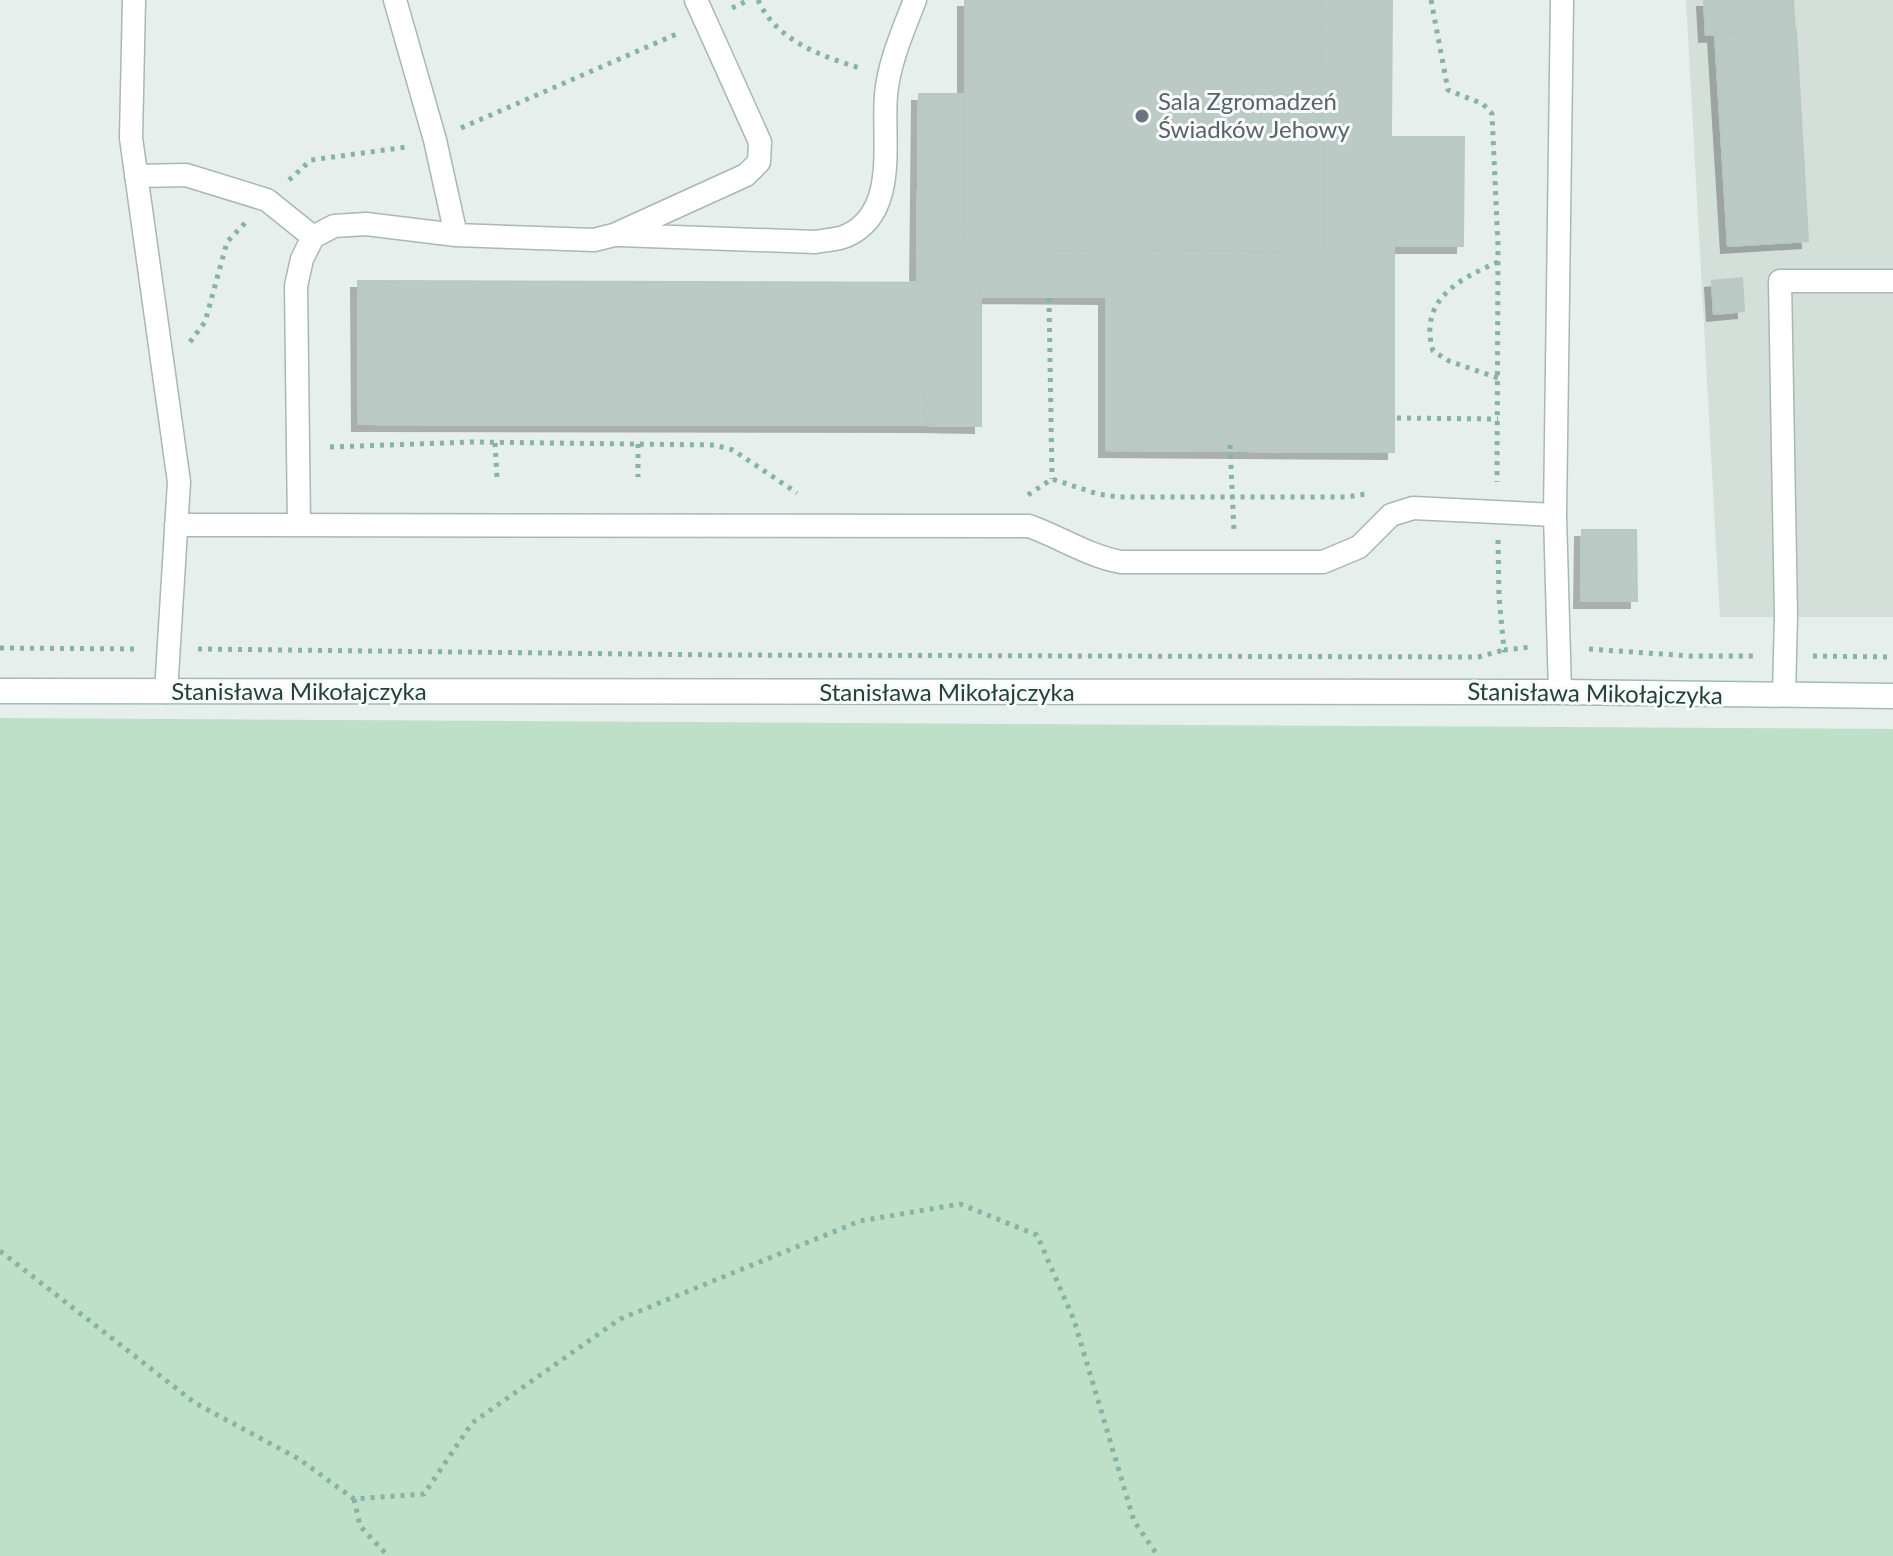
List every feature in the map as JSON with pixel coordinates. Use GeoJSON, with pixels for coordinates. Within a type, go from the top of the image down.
{"type":"FeatureCollection","features":[{"type":"Feature","properties":{"kind":"street","name":"Stanisława Mikołajczyka"},"geometry":{"type":"LineString","coordinates":[[0,691],[1560,692],[1893,696]]}},
{"type":"Feature","properties":{"kind":"lane"},"geometry":{"type":"LineString","coordinates":[[134,0],[131,138],[179,482],[166,692]]}},
{"type":"Feature","properties":{"kind":"lane"},"geometry":{"type":"LineString","coordinates":[[395,0],[435,140],[456,235]]}},
{"type":"Feature","properties":{"kind":"lane"},"geometry":{"type":"LineString","coordinates":[[299,525],[296,286],[302,259],[313,237],[334,226],[366,224],[456,235],[594,240],[614,235],[746,175],[759,162],[760,142],[696,0]]}},
{"type":"Feature","properties":{"kind":"lane"},"geometry":{"type":"LineString","coordinates":[[614,235],[815,242],[845,237],[861,226],[876,207],[885,177],[886,95],[915,0]]}},
{"type":"Feature","properties":{"kind":"lane"},"geometry":{"type":"LineString","coordinates":[[1560,692],[1555,515],[1562,0]]}},
{"type":"Feature","properties":{"kind":"lane"},"geometry":{"type":"LineString","coordinates":[[136,176],[186,175],[267,200],[313,237]]}},
{"type":"Feature","properties":{"kind":"lane"},"geometry":{"type":"LineString","coordinates":[[1784,694],[1780,281],[1893,281]]}},
{"type":"Feature","properties":{"kind":"lane"},"geometry":{"type":"LineString","coordinates":[[176,525],[1029,526],[1099,558],[1121,562],[1323,562],[1359,547],[1391,515],[1413,508],[1555,515]]}},
{"type":"Feature","properties":{"kind":"path"},"geometry":{"type":"LineString","coordinates":[[758,0],[770,22],[786,36],[842,62],[890,77]]}},
{"type":"Feature","properties":{"kind":"path"},"geometry":{"type":"LineString","coordinates":[[1431,0],[1448,90],[1483,104],[1492,114],[1498,262],[1497,512],[1504,650]]}},
{"type":"Feature","properties":{"kind":"path"},"geometry":{"type":"LineString","coordinates":[[1498,262],[1465,277],[1442,294],[1434,309],[1429,338],[1433,351],[1449,361],[1498,378]]}},
{"type":"Feature","properties":{"kind":"path"},"geometry":{"type":"LineString","coordinates":[[1049,298],[1052,479]]}},
{"type":"Feature","properties":{"kind":"path"},"geometry":{"type":"LineString","coordinates":[[1397,418],[1498,419]]}},
{"type":"Feature","properties":{"kind":"path"},"geometry":{"type":"LineString","coordinates":[[495,443],[497,478]]}},
{"type":"Feature","properties":{"kind":"path"},"geometry":{"type":"LineString","coordinates":[[330,447],[495,443],[714,445],[733,450],[804,498]]}},
{"type":"Feature","properties":{"kind":"path"},"geometry":{"type":"LineString","coordinates":[[638,444],[638,477]]}},
{"type":"Feature","properties":{"kind":"path"},"geometry":{"type":"LineString","coordinates":[[1230,445],[1237,562]]}},
{"type":"Feature","properties":{"kind":"path"},"geometry":{"type":"LineString","coordinates":[[1052,479],[1118,497],[1347,497],[1375,493]]}},
{"type":"Feature","properties":{"kind":"path"},"geometry":{"type":"LineString","coordinates":[[1019,498],[1052,479]]}},
{"type":"Feature","properties":{"kind":"path"},"geometry":{"type":"LineString","coordinates":[[1487,482],[1497,479]]}},
{"type":"Feature","properties":{"kind":"path"},"geometry":{"type":"LineString","coordinates":[[0,648],[718,655],[1478,657],[1536,646],[1690,656],[1893,657]]}},
{"type":"Feature","properties":{"kind":"path"},"geometry":{"type":"LineString","coordinates":[[0,1251],[195,1403],[299,1459],[354,1499],[424,1494],[472,1423],[620,1319],[860,1221],[960,1204],[1037,1235],[1074,1320],[1134,1521],[1158,1556]]}},
{"type":"Feature","properties":{"kind":"path"},"geometry":{"type":"LineString","coordinates":[[354,1499],[360,1526],[388,1556]]}},
{"type":"Feature","properties":{"kind":"shaded area"},"geometry":{"type":"Polygon","coordinates":[[[1686,0],[1893,0],[1893,617],[1720,617],[1686,0]]]}},
{"type":"Feature","properties":{"kind":"green space"},"geometry":{"type":"Polygon","coordinates":[[[0,718],[1893,729],[1893,1556],[0,1556],[0,718]]]}},
{"type":"Feature","properties":{"kind":"building","name":"Sala Zgromadzeń Świadków Jehowy"},"geometry":{"type":"Polygon","coordinates":[[[965,0],[1322,0],[1320,137],[1324,137],[1324,252],[965,249],[965,0]]]}},
{"type":"Feature","properties":{"kind":"building"},"geometry":{"type":"Polygon","coordinates":[[[1322,0],[1392,0],[1391,137],[1464,137],[1463,246],[1394,246],[1394,452],[1106,450],[1106,297],[981,296],[981,283],[917,282],[919,94],[964,94],[965,249],[1324,252],[1324,137],[1320,137],[1322,0]]]}},
{"type":"Feature","properties":{"kind":"building"},"geometry":{"type":"Polygon","coordinates":[[[1704,0],[1793,0],[1795,30],[1706,35],[1704,0]]]}},
{"type":"Feature","properties":{"kind":"building"},"geometry":{"type":"Polygon","coordinates":[[[1796,30],[1808,241],[1728,246],[1715,34],[1796,30]]]}},
{"type":"Feature","properties":{"kind":"building"},"geometry":{"type":"Polygon","coordinates":[[[1742,278],[1744,311],[1714,314],[1712,281],[1742,278]]]}},
{"type":"Feature","properties":{"kind":"building"},"geometry":{"type":"Polygon","coordinates":[[[358,281],[981,283],[981,390],[925,390],[926,425],[359,424],[358,281]]]}},
{"type":"Feature","properties":{"kind":"building"},"geometry":{"type":"Polygon","coordinates":[[[925,390],[981,390],[981,426],[926,425],[925,390]]]}},
{"type":"Feature","properties":{"kind":"building"},"geometry":{"type":"Polygon","coordinates":[[[1582,530],[1636,530],[1637,601],[1581,601],[1582,530]]]}},
{"type":"Feature","properties":{"kind":"place","name":"Sala Zgromadzeń Świadków Jehowy"},"geometry":{"type":"Point","coordinates":[1142,116]}}]}
